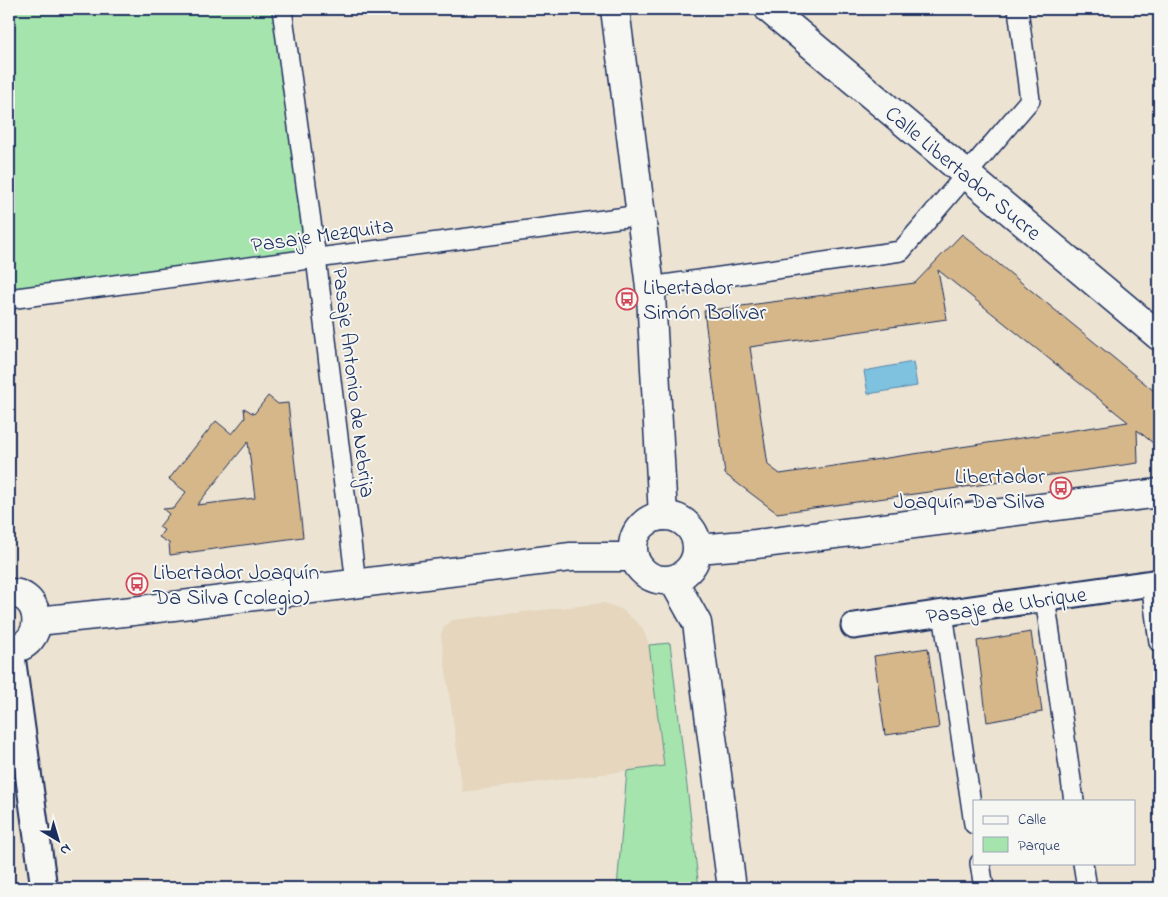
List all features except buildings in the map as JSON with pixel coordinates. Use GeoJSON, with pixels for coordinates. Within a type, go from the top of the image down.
{"type":"FeatureCollection","features":[{"type":"Feature","properties":{"kind":"street","name":"Pasaje Antonio de Nebrija"},"geometry":{"type":"LineString","coordinates":[[282,9],[316,258],[356,584]]}},
{"type":"Feature","properties":{"kind":"street"},"geometry":{"type":"LineString","coordinates":[[615,9],[650,287],[663,516]]}},
{"type":"Feature","properties":{"kind":"street","name":"Calle Libertador Sucre"},"geometry":{"type":"LineString","coordinates":[[769,9],[1159,336]]}},
{"type":"Feature","properties":{"kind":"street"},"geometry":{"type":"LineString","coordinates":[[650,287],[902,251],[1030,100],[1018,9]]}},
{"type":"Feature","properties":{"kind":"street","name":"Pasaje Mezquita"},"geometry":{"type":"LineString","coordinates":[[9,299],[641,215]]}},
{"type":"Feature","properties":{"kind":"street"},"geometry":{"type":"LineString","coordinates":[[698,549],[756,544],[1159,493]]}},
{"type":"Feature","properties":{"kind":"street"},"geometry":{"type":"LineString","coordinates":[[663,516],[674,517],[684,522],[696,538],[698,549],[696,560],[683,576],[663,581],[653,579],[644,574],[638,566],[632,548],[638,530],[645,523],[663,516]]}},
{"type":"Feature","properties":{"kind":"street"},"geometry":{"type":"LineString","coordinates":[[37,620],[143,610],[571,556],[634,557]]}},
{"type":"Feature","properties":{"kind":"street"},"geometry":{"type":"LineString","coordinates":[[673,580],[697,623],[732,888]]}},
{"type":"Feature","properties":{"kind":"street"},"geometry":{"type":"LineString","coordinates":[[1155,582],[1159,642]]}},
{"type":"Feature","properties":{"kind":"street","name":"Pasaje de Ubrique"},"geometry":{"type":"LineString","coordinates":[[854,626],[1155,582]]}},
{"type":"Feature","properties":{"kind":"street"},"geometry":{"type":"LineString","coordinates":[[9,593],[22,596],[30,602],[37,620],[36,629],[26,643],[10,649],[44,888]]}},
{"type":"Feature","properties":{"kind":"street"},"geometry":{"type":"LineString","coordinates":[[1045,598],[1074,800]]}},
{"type":"Feature","properties":{"kind":"street"},"geometry":{"type":"LineString","coordinates":[[943,613],[973,817]]}},
{"type":"Feature","properties":{"kind":"street"},"geometry":{"type":"LineString","coordinates":[[980,864],[984,888]]}},
{"type":"Feature","properties":{"kind":"street"},"geometry":{"type":"LineString","coordinates":[[1083,864],[1087,888]]}},
{"type":"Feature","properties":{"kind":"shaded area"},"geometry":{"type":"Polygon","coordinates":[[[604,603],[621,609],[642,627],[649,645],[664,766],[463,792],[441,635],[444,627],[452,620],[604,603]]]}},
{"type":"Feature","properties":{"kind":"green space"},"geometry":{"type":"Polygon","coordinates":[[[9,9],[274,9],[307,267],[9,305],[9,9]]]}},
{"type":"Feature","properties":{"kind":"green space"},"geometry":{"type":"Polygon","coordinates":[[[670,643],[699,888],[617,888],[627,771],[664,766],[649,645],[670,643]]]}},
{"type":"Feature","properties":{"kind":"water"},"geometry":{"type":"Polygon","coordinates":[[[913,362],[917,386],[868,394],[864,371],[913,362]]]}},
{"type":"Feature","properties":{"kind":"place","name":"Libertador Simón Bolívar"},"geometry":{"type":"Point","coordinates":[627,299]}},
{"type":"Feature","properties":{"kind":"place","name":"Libertador Joaquín Da Silva"},"geometry":{"type":"Point","coordinates":[1061,488]}},
{"type":"Feature","properties":{"kind":"place","name":"Libertador Joaquín Da Silva (colegio)"},"geometry":{"type":"Point","coordinates":[137,584]}}]}
